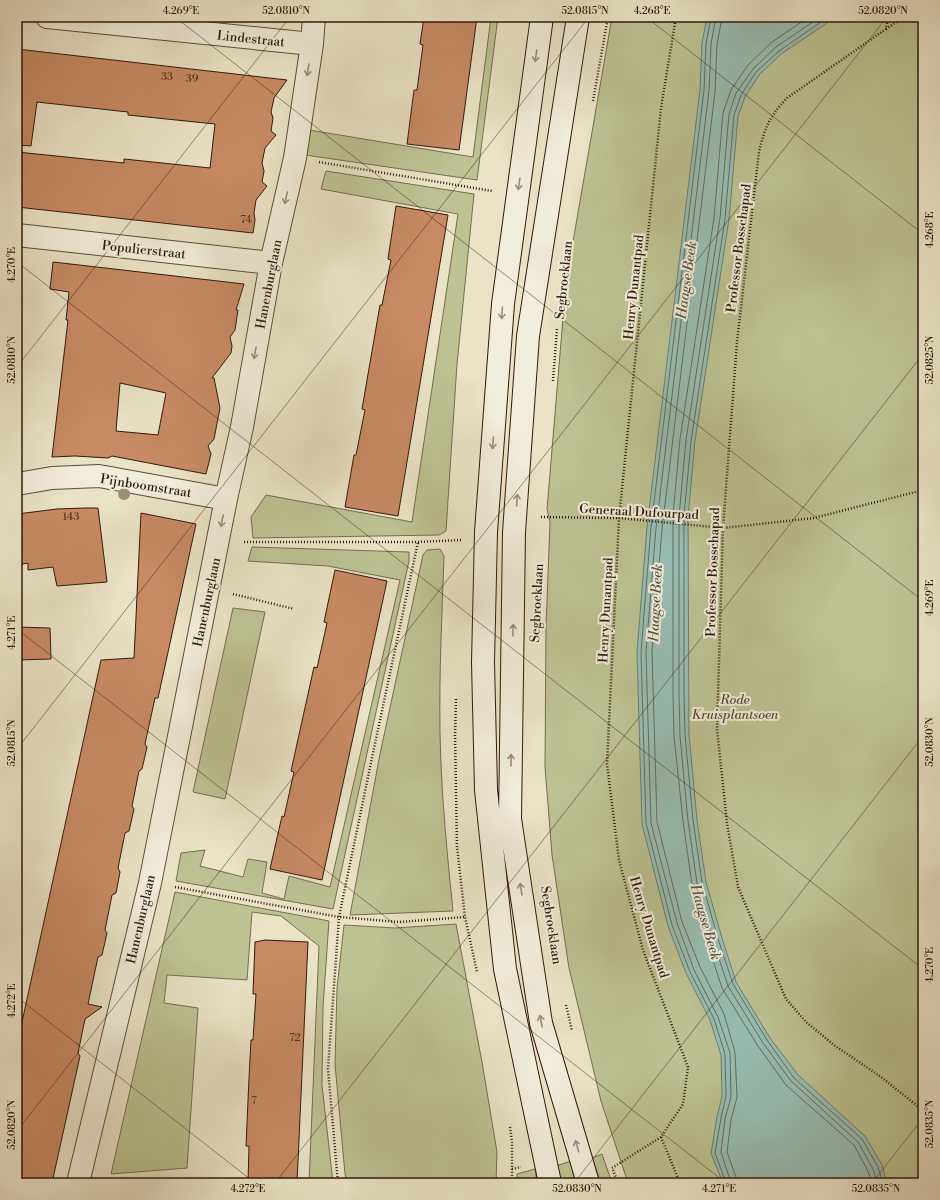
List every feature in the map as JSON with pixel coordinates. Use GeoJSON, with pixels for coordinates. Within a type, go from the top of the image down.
{"type":"FeatureCollection","features":[{"type":"Feature","properties":{"kind":"main road","name":"Lindestraat"},"geometry":{"type":"LineString","coordinates":[[47,17],[312,44]]}},
{"type":"Feature","properties":{"kind":"main road","name":"Hanenburglaan"},"geometry":{"type":"LineString","coordinates":[[78,1182],[150,883],[164,806],[242,427],[271,263],[295,158],[312,44],[314,17]]}},
{"type":"Feature","properties":{"kind":"main road"},"geometry":{"type":"LineString","coordinates":[[542,17],[503,304],[486,532],[483,662],[486,790],[505,969],[550,1183]]}},
{"type":"Feature","properties":{"kind":"main road","name":"Segbroeklaan"},"geometry":{"type":"LineString","coordinates":[[578,17],[528,336],[514,532],[510,819],[541,1024],[588,1183]]}},
{"type":"Feature","properties":{"kind":"main road","name":"Populierstraat"},"geometry":{"type":"LineString","coordinates":[[17,235],[271,263]]}},
{"type":"Feature","properties":{"kind":"main road","name":"Pijnboomstraat"},"geometry":{"type":"LineString","coordinates":[[17,484],[52,478],[99,476],[226,499]]}},
{"type":"Feature","properties":{"kind":"path"},"geometry":{"type":"LineString","coordinates":[[592,107],[608,17]]}},
{"type":"Feature","properties":{"kind":"path","name":"Henry Dunantpad"},"geometry":{"type":"LineString","coordinates":[[661,1137],[683,1104],[688,1067],[643,950],[619,860],[607,764],[619,518],[661,108],[676,17]]}},
{"type":"Feature","properties":{"kind":"path"},"geometry":{"type":"LineString","coordinates":[[886,29],[888,17]]}},
{"type":"Feature","properties":{"kind":"path","name":"Professor Bosschapad"},"geometry":{"type":"LineString","coordinates":[[904,17],[787,98],[775,110],[768,120],[759,152],[737,342],[722,528],[717,729],[727,823],[738,887],[786,999],[806,1022],[834,1046],[881,1076],[923,1112]]}},
{"type":"Feature","properties":{"kind":"path"},"geometry":{"type":"LineString","coordinates":[[295,158],[492,191]]}},
{"type":"Feature","properties":{"kind":"path","name":"Segbroeklaan"},"geometry":{"type":"LineString","coordinates":[[553,382],[557,327]]}},
{"type":"Feature","properties":{"kind":"path","name":"Generaal Dufourpad"},"geometry":{"type":"LineString","coordinates":[[541,517],[619,518],[722,528],[814,518],[923,490]]}},
{"type":"Feature","properties":{"kind":"path"},"geometry":{"type":"LineString","coordinates":[[540,525],[542,509]]}},
{"type":"Feature","properties":{"kind":"path"},"geometry":{"type":"LineString","coordinates":[[218,542],[418,542],[461,540]]}},
{"type":"Feature","properties":{"kind":"path"},"geometry":{"type":"LineString","coordinates":[[338,1183],[328,1070],[340,917],[418,542]]}},
{"type":"Feature","properties":{"kind":"path"},"geometry":{"type":"LineString","coordinates":[[209,588],[294,609]]}},
{"type":"Feature","properties":{"kind":"path"},"geometry":{"type":"LineString","coordinates":[[150,883],[340,917],[399,922],[465,917]]}},
{"type":"Feature","properties":{"kind":"path"},"geometry":{"type":"LineString","coordinates":[[566,1003],[573,1033]]}},
{"type":"Feature","properties":{"kind":"path"},"geometry":{"type":"LineString","coordinates":[[612,1168],[661,1137],[680,1183]]}},
{"type":"Feature","properties":{"kind":"path"},"geometry":{"type":"LineString","coordinates":[[610,1161],[618,1183]]}},
{"type":"Feature","properties":{"kind":"green space"},"geometry":{"type":"Polygon","coordinates":[[[491,17],[498,17],[477,180],[305,155],[309,130],[473,157],[491,17]]]}},
{"type":"Feature","properties":{"kind":"green space","name":"Rode Kruisplantsoen"},"geometry":{"type":"Polygon","coordinates":[[[612,17],[923,17],[923,1183],[628,1183],[601,1101],[569,968],[552,855],[545,767],[546,627],[550,522],[547,509],[566,282],[612,17]]]}},
{"type":"Feature","properties":{"kind":"green space"},"geometry":{"type":"Polygon","coordinates":[[[326,171],[474,194],[457,364],[446,531],[439,535],[253,538],[251,517],[266,495],[412,522],[458,214],[321,189],[326,171]]]}},
{"type":"Feature","properties":{"kind":"green space"},"geometry":{"type":"Polygon","coordinates":[[[252,547],[409,552],[409,561],[333,909],[176,881],[181,853],[205,850],[200,866],[243,877],[248,859],[267,862],[262,893],[284,899],[289,876],[330,887],[400,580],[328,566],[248,561],[252,547]]]}},
{"type":"Feature","properties":{"kind":"green space"},"geometry":{"type":"Polygon","coordinates":[[[440,549],[444,556],[440,732],[445,822],[453,911],[350,915],[380,754],[423,555],[427,550],[440,549]]]}},
{"type":"Feature","properties":{"kind":"green space"},"geometry":{"type":"Polygon","coordinates":[[[233,608],[265,612],[225,799],[193,792],[233,608]]]}},
{"type":"Feature","properties":{"kind":"green space"},"geometry":{"type":"Polygon","coordinates":[[[175,892],[329,921],[323,1007],[322,1085],[333,1183],[309,1183],[319,946],[281,916],[252,912],[247,980],[167,975],[164,1003],[198,1008],[187,1168],[111,1174],[175,892]]]}},
{"type":"Feature","properties":{"kind":"green space"},"geometry":{"type":"Polygon","coordinates":[[[456,924],[497,1152],[496,1183],[347,1183],[335,1064],[337,988],[344,925],[395,928],[456,924]]]}},
{"type":"Feature","properties":{"kind":"green space"},"geometry":{"type":"Polygon","coordinates":[[[602,1154],[612,1183],[601,1183],[592,1158],[602,1154]]]}},
{"type":"Feature","properties":{"kind":"green space"},"geometry":{"type":"Polygon","coordinates":[[[571,1161],[579,1183],[560,1183],[556,1166],[571,1161]]]}},
{"type":"Feature","properties":{"kind":"green space"},"geometry":{"type":"Polygon","coordinates":[[[535,1169],[537,1183],[517,1183],[517,1174],[535,1169]]]}},
{"type":"Feature","properties":{"kind":"water","name":"Haagse Beek"},"geometry":{"type":"Polygon","coordinates":[[[707,17],[832,17],[827,23],[781,54],[759,75],[745,97],[738,116],[729,219],[695,441],[688,517],[689,735],[697,820],[706,882],[736,982],[770,1038],[798,1075],[865,1136],[882,1165],[887,1183],[723,1183],[711,1153],[722,1096],[721,1055],[710,1020],[686,973],[668,926],[642,824],[637,652],[647,527],[700,90],[702,43],[707,17]]]}},
{"type":"Feature","properties":{"kind":"building"},"geometry":{"type":"Polygon","coordinates":[[[424,17],[477,17],[459,150],[407,144],[414,90],[417,90],[423,45],[420,44],[424,17]]]}},
{"type":"Feature","properties":{"kind":"building"},"geometry":{"type":"Polygon","coordinates":[[[17,49],[287,80],[274,98],[271,112],[273,118],[271,131],[276,135],[265,148],[262,163],[264,171],[262,182],[267,186],[256,200],[253,233],[17,207],[17,152],[124,163],[124,159],[210,168],[215,124],[128,115],[128,112],[37,102],[31,146],[17,145],[17,49]]]}},
{"type":"Feature","properties":{"kind":"building"},"geometry":{"type":"Polygon","coordinates":[[[396,206],[448,215],[398,516],[345,507],[354,455],[356,455],[365,410],[362,409],[380,305],[382,305],[391,260],[388,259],[396,206]]]}},
{"type":"Feature","properties":{"kind":"building"},"geometry":{"type":"Polygon","coordinates":[[[53,262],[244,284],[236,310],[238,310],[235,330],[230,337],[232,346],[231,353],[212,378],[214,378],[220,408],[214,439],[208,446],[211,454],[206,474],[112,456],[108,458],[75,456],[52,457],[68,320],[66,320],[69,292],[50,289],[53,262]],[[120,383],[116,431],[158,435],[166,393],[120,383]]]}},
{"type":"Feature","properties":{"kind":"building"},"geometry":{"type":"Polygon","coordinates":[[[98,508],[107,582],[57,586],[53,567],[28,570],[28,563],[17,565],[17,514],[57,509],[98,508]]]}},
{"type":"Feature","properties":{"kind":"building"},"geometry":{"type":"Polygon","coordinates":[[[141,513],[196,524],[158,698],[155,698],[145,744],[147,747],[142,769],[139,771],[132,806],[134,809],[129,831],[125,833],[118,868],[120,872],[116,893],[112,895],[105,930],[107,933],[102,955],[98,957],[88,1004],[102,1007],[85,1019],[78,1053],[80,1056],[52,1183],[17,1183],[17,1114],[20,1094],[17,1093],[17,1045],[101,660],[134,658],[141,513]]]}},
{"type":"Feature","properties":{"kind":"building"},"geometry":{"type":"Polygon","coordinates":[[[335,570],[387,581],[322,880],[270,869],[294,772],[291,771],[314,667],[317,668],[327,623],[324,622],[335,570]]]}},
{"type":"Feature","properties":{"kind":"building"},"geometry":{"type":"Polygon","coordinates":[[[17,627],[50,628],[51,659],[17,660],[17,627]]]}},
{"type":"Feature","properties":{"kind":"building"},"geometry":{"type":"Polygon","coordinates":[[[265,940],[308,942],[297,1183],[248,1183],[249,1146],[246,1146],[251,1040],[253,1040],[256,994],[253,994],[255,942],[265,940]]]}}]}
